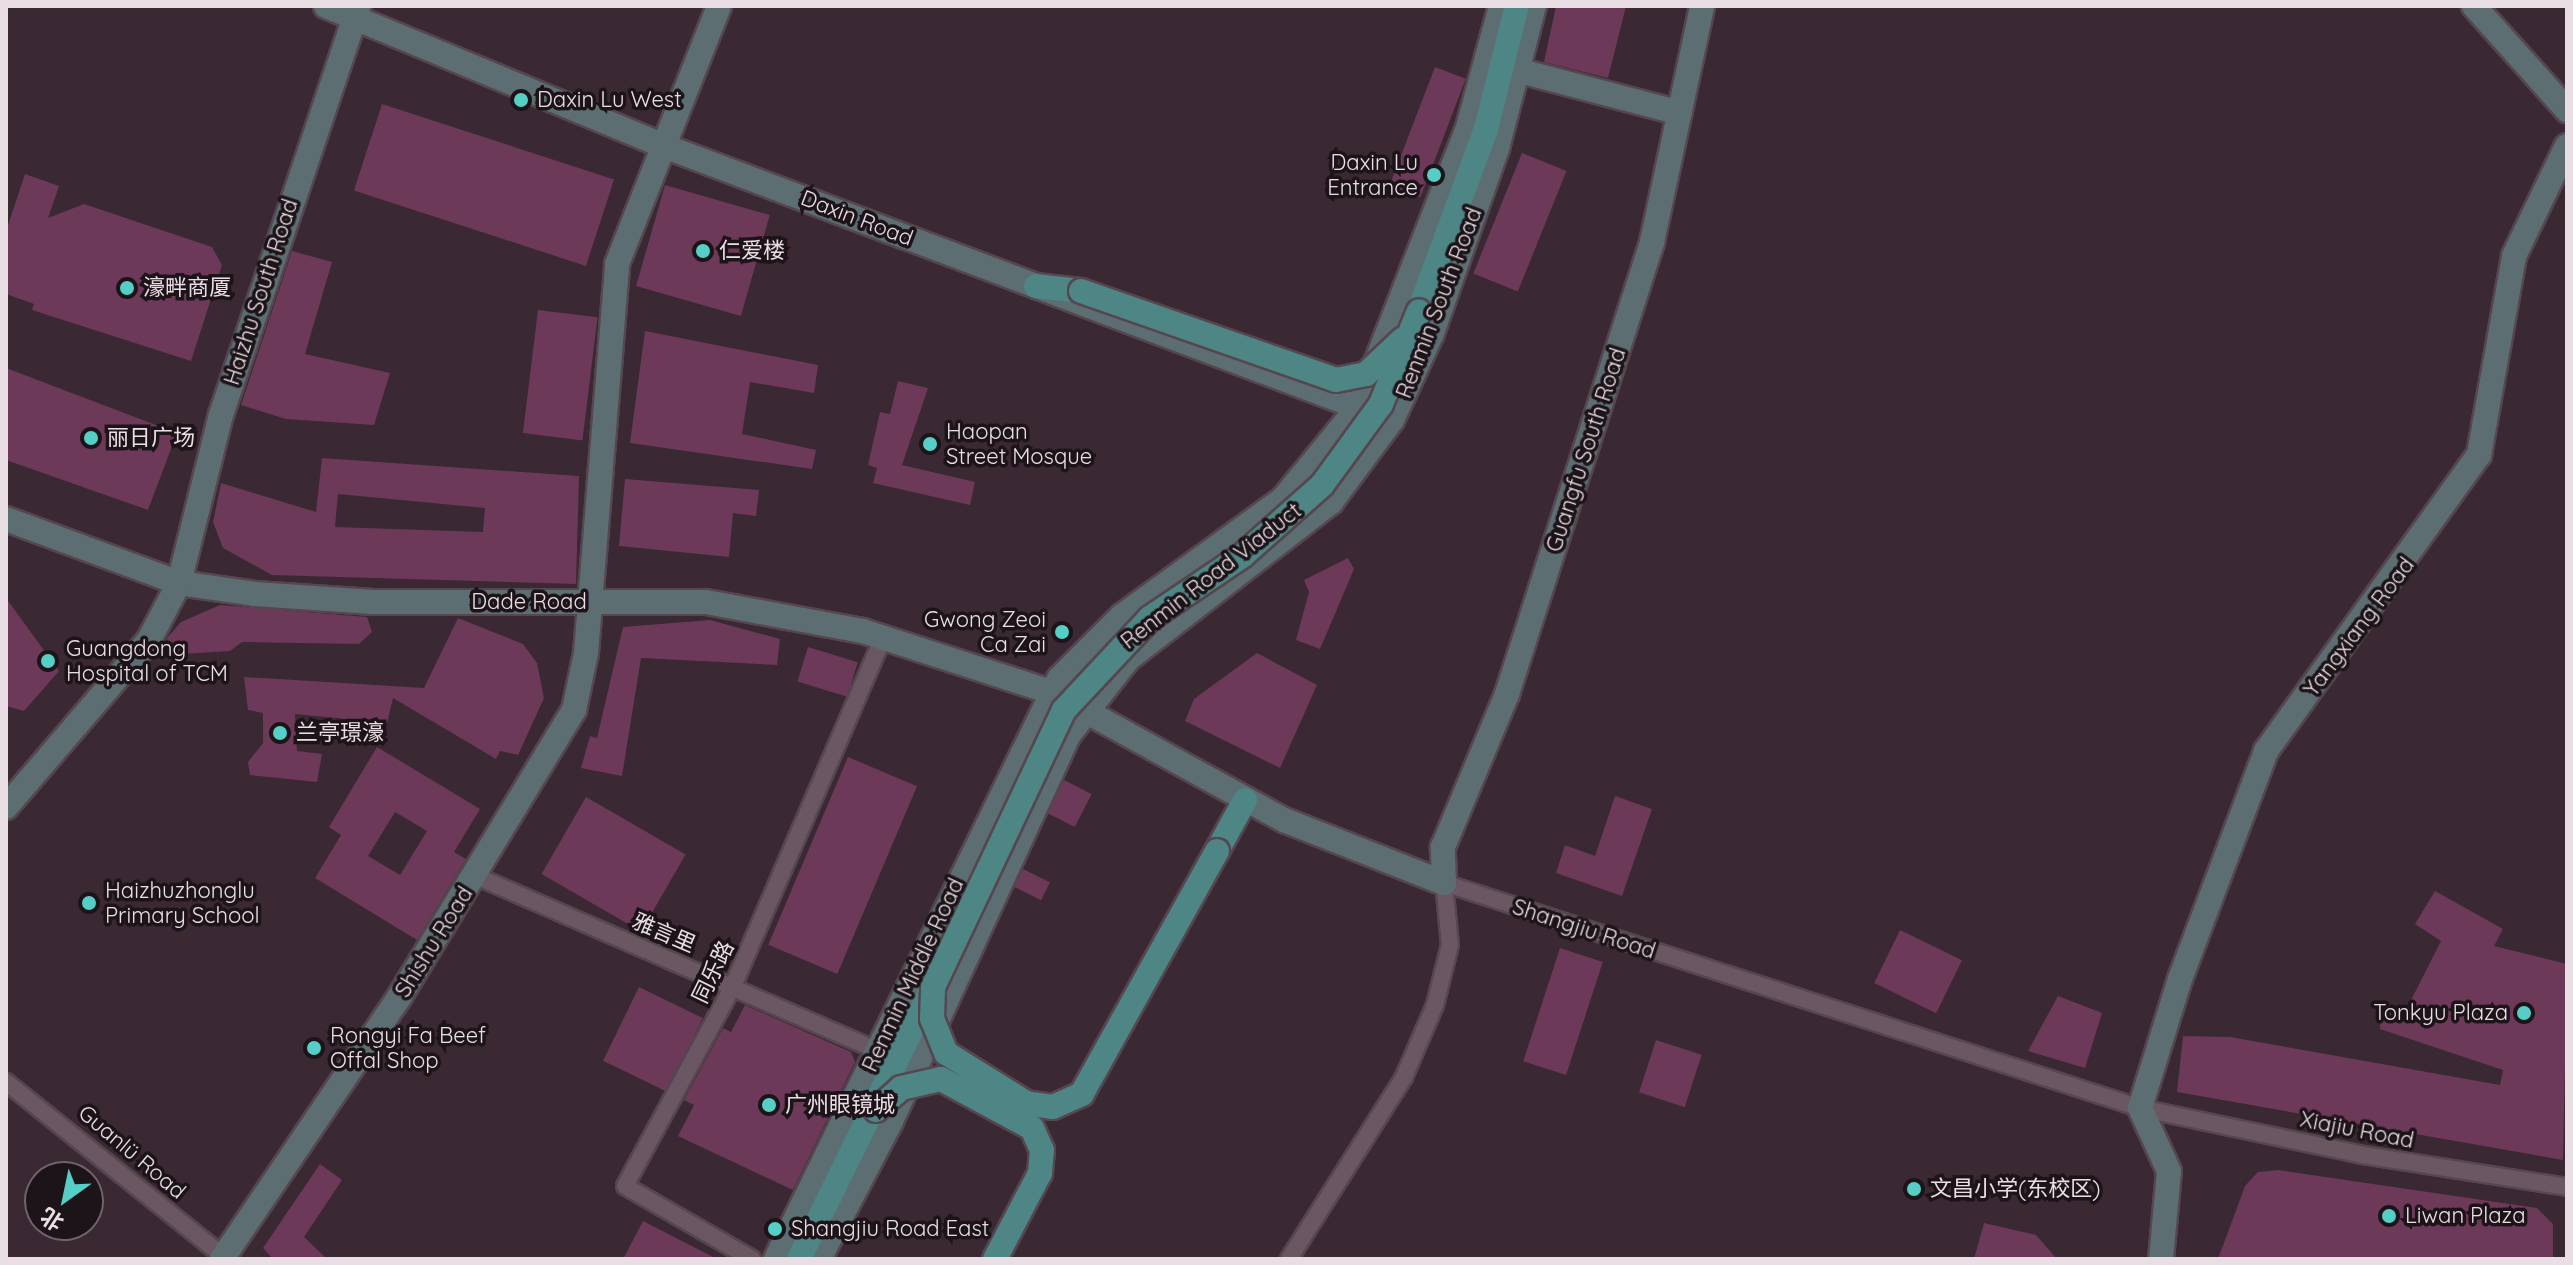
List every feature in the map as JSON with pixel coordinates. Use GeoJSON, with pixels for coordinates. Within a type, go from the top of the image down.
{"type":"FeatureCollection","features":[{"type":"Feature","properties":{"kind":"main road","name":"Renmin Road Viaduct"},"geometry":{"type":"LineString","coordinates":[[799,1259],[876,1110],[1064,710],[1150,618],[1242,556],[1322,485],[1381,404],[1486,129],[1517,6]]}},
{"type":"Feature","properties":{"kind":"main road"},"geometry":{"type":"LineString","coordinates":[[1036,286],[1081,291],[1336,380],[1380,366],[1419,311]]}},
{"type":"Feature","properties":{"kind":"main road"},"geometry":{"type":"LineString","coordinates":[[933,987],[935,1034],[955,1064],[1026,1103],[1066,1104],[1095,1078],[1245,800]]}},
{"type":"Feature","properties":{"kind":"main road"},"geometry":{"type":"LineString","coordinates":[[876,1110],[901,1088],[941,1079],[1032,1128],[1042,1150],[1040,1173],[995,1259]]}},
{"type":"Feature","properties":{"kind":"street","name":"Daxin Road"},"geometry":{"type":"LineString","coordinates":[[326,6],[357,12],[664,146],[1392,420]]}},
{"type":"Feature","properties":{"kind":"street","name":"Shishu Road"},"geometry":{"type":"LineString","coordinates":[[224,1258],[476,876],[574,710],[588,602],[617,264],[719,6]]}},
{"type":"Feature","properties":{"kind":"street","name":"Renmin South Road"},"geometry":{"type":"LineString","coordinates":[[1051,692],[1122,616],[1283,499],[1359,406],[1467,131],[1501,6]]}},
{"type":"Feature","properties":{"kind":"street","name":"Renmin South Road"},"geometry":{"type":"LineString","coordinates":[[1086,710],[1153,637],[1322,511],[1392,420],[1448,288],[1520,71],[1534,6]]}},
{"type":"Feature","properties":{"kind":"street","name":"Guangfu South Road"},"geometry":{"type":"LineString","coordinates":[[1444,883],[1443,847],[1507,694],[1652,242],[1702,6]]}},
{"type":"Feature","properties":{"kind":"street"},"geometry":{"type":"LineString","coordinates":[[2474,6],[2567,110]]}},
{"type":"Feature","properties":{"kind":"street","name":"Haizhu South Road"},"geometry":{"type":"LineString","coordinates":[[6,807],[149,640],[179,583],[221,415],[357,12]]}},
{"type":"Feature","properties":{"kind":"street"},"geometry":{"type":"LineString","coordinates":[[1520,71],[1680,113]]}},
{"type":"Feature","properties":{"kind":"street","name":"Yangxiang Road"},"geometry":{"type":"LineString","coordinates":[[2140,1108],[2266,751],[2479,455],[2514,256],[2567,146]]}},
{"type":"Feature","properties":{"kind":"street","name":"Dade Road"},"geometry":{"type":"LineString","coordinates":[[6,519],[179,583],[373,602],[706,602],[884,636],[1051,692]]}},
{"type":"Feature","properties":{"kind":"street","name":"同乐路"},"geometry":{"type":"LineString","coordinates":[[752,1259],[625,1186],[733,986],[884,636]]}},
{"type":"Feature","properties":{"kind":"street","name":"Shangjiu Road"},"geometry":{"type":"LineString","coordinates":[[1051,692],[1245,800],[1444,883],[2140,1108]]}},
{"type":"Feature","properties":{"kind":"street","name":"Renmin Middle Road"},"geometry":{"type":"LineString","coordinates":[[776,1259],[1051,692]]}},
{"type":"Feature","properties":{"kind":"street","name":"Renmin Middle Road"},"geometry":{"type":"LineString","coordinates":[[819,1259],[891,1121],[1052,766],[1086,710]]}},
{"type":"Feature","properties":{"kind":"street","name":"雅言里"},"geometry":{"type":"LineString","coordinates":[[476,876],[879,1051]]}},
{"type":"Feature","properties":{"kind":"street"},"geometry":{"type":"LineString","coordinates":[[1289,1259],[1404,1077],[1435,1005],[1450,945],[1444,883]]}},
{"type":"Feature","properties":{"kind":"street","name":"Guanlü Road"},"geometry":{"type":"LineString","coordinates":[[6,1082],[224,1258]]}},
{"type":"Feature","properties":{"kind":"street"},"geometry":{"type":"LineString","coordinates":[[2140,1108],[2169,1171],[2161,1259]]}},
{"type":"Feature","properties":{"kind":"street","name":"Xiajiu Road"},"geometry":{"type":"LineString","coordinates":[[2140,1108],[2363,1155],[2567,1187]]}},
{"type":"Feature","properties":{"kind":"building"},"geometry":{"type":"Polygon","coordinates":[[[1556,6],[1626,6],[1608,78],[1544,62],[1556,6]]]}},
{"type":"Feature","properties":{"kind":"building"},"geometry":{"type":"Polygon","coordinates":[[[1435,67],[1466,79],[1420,197],[1389,186],[1435,67]]]}},
{"type":"Feature","properties":{"kind":"building"},"geometry":{"type":"Polygon","coordinates":[[[382,104],[614,179],[586,266],[354,191],[382,104]]]}},
{"type":"Feature","properties":{"kind":"building"},"geometry":{"type":"Polygon","coordinates":[[[1522,153],[1567,171],[1518,292],[1473,274],[1522,153]]]}},
{"type":"Feature","properties":{"kind":"building","name":"濠畔商厦"},"geometry":{"type":"Polygon","coordinates":[[[25,174],[59,186],[48,218],[84,204],[212,247],[222,265],[191,361],[32,310],[34,304],[6,294],[6,231],[25,174]]]}},
{"type":"Feature","properties":{"kind":"building","name":"仁爱楼"},"geometry":{"type":"Polygon","coordinates":[[[665,185],[770,215],[741,316],[636,286],[665,185]]]}},
{"type":"Feature","properties":{"kind":"building"},"geometry":{"type":"Polygon","coordinates":[[[292,251],[332,262],[305,354],[390,373],[374,425],[286,419],[241,405],[292,251]]]}},
{"type":"Feature","properties":{"kind":"building"},"geometry":{"type":"Polygon","coordinates":[[[538,310],[598,317],[582,440],[523,433],[538,310]]]}},
{"type":"Feature","properties":{"kind":"building"},"geometry":{"type":"Polygon","coordinates":[[[645,331],[818,365],[814,393],[750,382],[742,434],[816,450],[812,469],[630,443],[645,331]]]}},
{"type":"Feature","properties":{"kind":"building","name":"丽日广场"},"geometry":{"type":"Polygon","coordinates":[[[6,368],[177,433],[148,510],[6,460],[6,368]]]}},
{"type":"Feature","properties":{"kind":"building"},"geometry":{"type":"Polygon","coordinates":[[[898,381],[928,388],[902,465],[975,482],[970,505],[873,483],[877,468],[868,465],[880,412],[890,414],[898,381]]]}},
{"type":"Feature","properties":{"kind":"building"},"geometry":{"type":"Polygon","coordinates":[[[322,458],[579,476],[576,584],[272,575],[223,548],[213,522],[221,483],[316,512],[322,458]],[[338,494],[335,527],[483,532],[485,508],[338,494]]]}},
{"type":"Feature","properties":{"kind":"building"},"geometry":{"type":"Polygon","coordinates":[[[625,479],[759,490],[756,516],[733,513],[729,557],[619,546],[625,479]]]}},
{"type":"Feature","properties":{"kind":"building"},"geometry":{"type":"Polygon","coordinates":[[[1348,558],[1354,569],[1320,649],[1296,640],[1309,592],[1304,580],[1348,558]]]}},
{"type":"Feature","properties":{"kind":"building"},"geometry":{"type":"Polygon","coordinates":[[[6,598],[59,671],[24,711],[6,706],[6,598]]]}},
{"type":"Feature","properties":{"kind":"building"},"geometry":{"type":"Polygon","coordinates":[[[220,605],[367,617],[372,632],[359,644],[242,642],[230,651],[166,655],[167,638],[181,622],[220,605]]]}},
{"type":"Feature","properties":{"kind":"building"},"geometry":{"type":"Polygon","coordinates":[[[458,618],[523,644],[537,663],[544,698],[518,755],[500,751],[496,759],[393,698],[387,723],[295,714],[297,751],[322,754],[317,782],[250,775],[248,762],[263,743],[263,713],[248,710],[244,677],[424,688],[458,618]]]}},
{"type":"Feature","properties":{"kind":"building"},"geometry":{"type":"Polygon","coordinates":[[[710,620],[780,639],[777,665],[641,658],[622,776],[581,768],[590,736],[597,738],[623,627],[710,620]]]}},
{"type":"Feature","properties":{"kind":"building"},"geometry":{"type":"Polygon","coordinates":[[[808,647],[858,662],[847,697],[797,681],[808,647]]]}},
{"type":"Feature","properties":{"kind":"building"},"geometry":{"type":"Polygon","coordinates":[[[1257,653],[1317,685],[1280,768],[1185,721],[1194,699],[1257,653]]]}},
{"type":"Feature","properties":{"kind":"building"},"geometry":{"type":"Polygon","coordinates":[[[377,747],[480,809],[454,852],[466,859],[417,940],[315,878],[341,835],[329,827],[377,747]],[[395,812],[368,856],[400,875],[427,831],[395,812]]]}},
{"type":"Feature","properties":{"kind":"building"},"geometry":{"type":"Polygon","coordinates":[[[848,757],[917,786],[837,974],[768,945],[848,757]]]}},
{"type":"Feature","properties":{"kind":"building"},"geometry":{"type":"Polygon","coordinates":[[[1064,780],[1092,794],[1075,827],[1047,813],[1064,780]]]}},
{"type":"Feature","properties":{"kind":"building"},"geometry":{"type":"Polygon","coordinates":[[[1615,796],[1652,809],[1622,896],[1556,873],[1565,845],[1595,856],[1615,796]]]}},
{"type":"Feature","properties":{"kind":"building"},"geometry":{"type":"Polygon","coordinates":[[[586,797],[686,854],[641,932],[542,874],[586,797]]]}},
{"type":"Feature","properties":{"kind":"building"},"geometry":{"type":"Polygon","coordinates":[[[1023,869],[1050,882],[1041,900],[1014,887],[1023,869]]]}},
{"type":"Feature","properties":{"kind":"building"},"geometry":{"type":"Polygon","coordinates":[[[2435,891],[2503,929],[2494,946],[2567,964],[2563,1160],[2177,1092],[2183,1036],[2230,1037],[2500,1085],[2503,1070],[2380,1029],[2381,1006],[2404,1014],[2441,941],[2415,924],[2435,891]]]}},
{"type":"Feature","properties":{"kind":"building"},"geometry":{"type":"Polygon","coordinates":[[[1900,930],[1962,960],[1936,1013],[1874,983],[1900,930]]]}},
{"type":"Feature","properties":{"kind":"building"},"geometry":{"type":"Polygon","coordinates":[[[1560,948],[1603,962],[1566,1075],[1523,1061],[1560,948]]]}},
{"type":"Feature","properties":{"kind":"building"},"geometry":{"type":"Polygon","coordinates":[[[639,987],[703,1018],[667,1092],[603,1061],[639,987]]]}},
{"type":"Feature","properties":{"kind":"building"},"geometry":{"type":"Polygon","coordinates":[[[2058,996],[2102,1013],[2085,1068],[2028,1051],[2058,996]]]}},
{"type":"Feature","properties":{"kind":"building","name":"广州眼镜城"},"geometry":{"type":"Polygon","coordinates":[[[745,1005],[851,1052],[855,1062],[793,1190],[678,1136],[694,1105],[684,1100],[723,1028],[731,1032],[745,1005]]]}},
{"type":"Feature","properties":{"kind":"building"},"geometry":{"type":"Polygon","coordinates":[[[1656,1040],[1702,1055],[1685,1107],[1639,1092],[1656,1040]]]}},
{"type":"Feature","properties":{"kind":"building"},"geometry":{"type":"Polygon","coordinates":[[[320,1164],[342,1180],[304,1237],[327,1259],[273,1259],[263,1248],[320,1164]]]}},
{"type":"Feature","properties":{"kind":"building","name":"Liwan Plaza"},"geometry":{"type":"Polygon","coordinates":[[[2278,1170],[2537,1208],[2553,1224],[2553,1259],[2218,1259],[2245,1186],[2258,1172],[2278,1170]]]}},
{"type":"Feature","properties":{"kind":"building"},"geometry":{"type":"Polygon","coordinates":[[[643,1221],[717,1259],[623,1259],[643,1221]]]}},
{"type":"Feature","properties":{"kind":"building"},"geometry":{"type":"Polygon","coordinates":[[[1984,1223],[2036,1235],[2057,1259],[1974,1259],[1984,1223]]]}},
{"type":"Feature","properties":{"kind":"place","name":"Daxin Lu West"},"geometry":{"type":"Point","coordinates":[521,100]}},
{"type":"Feature","properties":{"kind":"place","name":"Daxin Lu Entrance"},"geometry":{"type":"Point","coordinates":[1434,175]}},
{"type":"Feature","properties":{"kind":"place","name":"仁爱楼"},"geometry":{"type":"Point","coordinates":[703,251]}},
{"type":"Feature","properties":{"kind":"place","name":"濠畔商厦"},"geometry":{"type":"Point","coordinates":[127,288]}},
{"type":"Feature","properties":{"kind":"place","name":"丽日广场"},"geometry":{"type":"Point","coordinates":[91,438]}},
{"type":"Feature","properties":{"kind":"place","name":"Haopan Street Mosque"},"geometry":{"type":"Point","coordinates":[930,444]}},
{"type":"Feature","properties":{"kind":"place","name":"Gwong Zeoi Ca Zai"},"geometry":{"type":"Point","coordinates":[1062,632]}},
{"type":"Feature","properties":{"kind":"place","name":"Guangdong Hospital of TCM"},"geometry":{"type":"Point","coordinates":[48,661]}},
{"type":"Feature","properties":{"kind":"place","name":"兰亭璟濠"},"geometry":{"type":"Point","coordinates":[280,733]}},
{"type":"Feature","properties":{"kind":"place","name":"Haizhuzhonglu Primary School"},"geometry":{"type":"Point","coordinates":[89,903]}},
{"type":"Feature","properties":{"kind":"place","name":"Tonkyu Plaza"},"geometry":{"type":"Point","coordinates":[2524,1013]}},
{"type":"Feature","properties":{"kind":"place","name":"Rongyi Fa Beef Offal Shop"},"geometry":{"type":"Point","coordinates":[314,1048]}},
{"type":"Feature","properties":{"kind":"place","name":"广州眼镜城"},"geometry":{"type":"Point","coordinates":[769,1105]}},
{"type":"Feature","properties":{"kind":"place","name":"文昌小学(东校区)"},"geometry":{"type":"Point","coordinates":[1914,1189]}},
{"type":"Feature","properties":{"kind":"place","name":"Liwan Plaza"},"geometry":{"type":"Point","coordinates":[2389,1216]}},
{"type":"Feature","properties":{"kind":"place","name":"Shangjiu Road East"},"geometry":{"type":"Point","coordinates":[775,1229]}}]}
